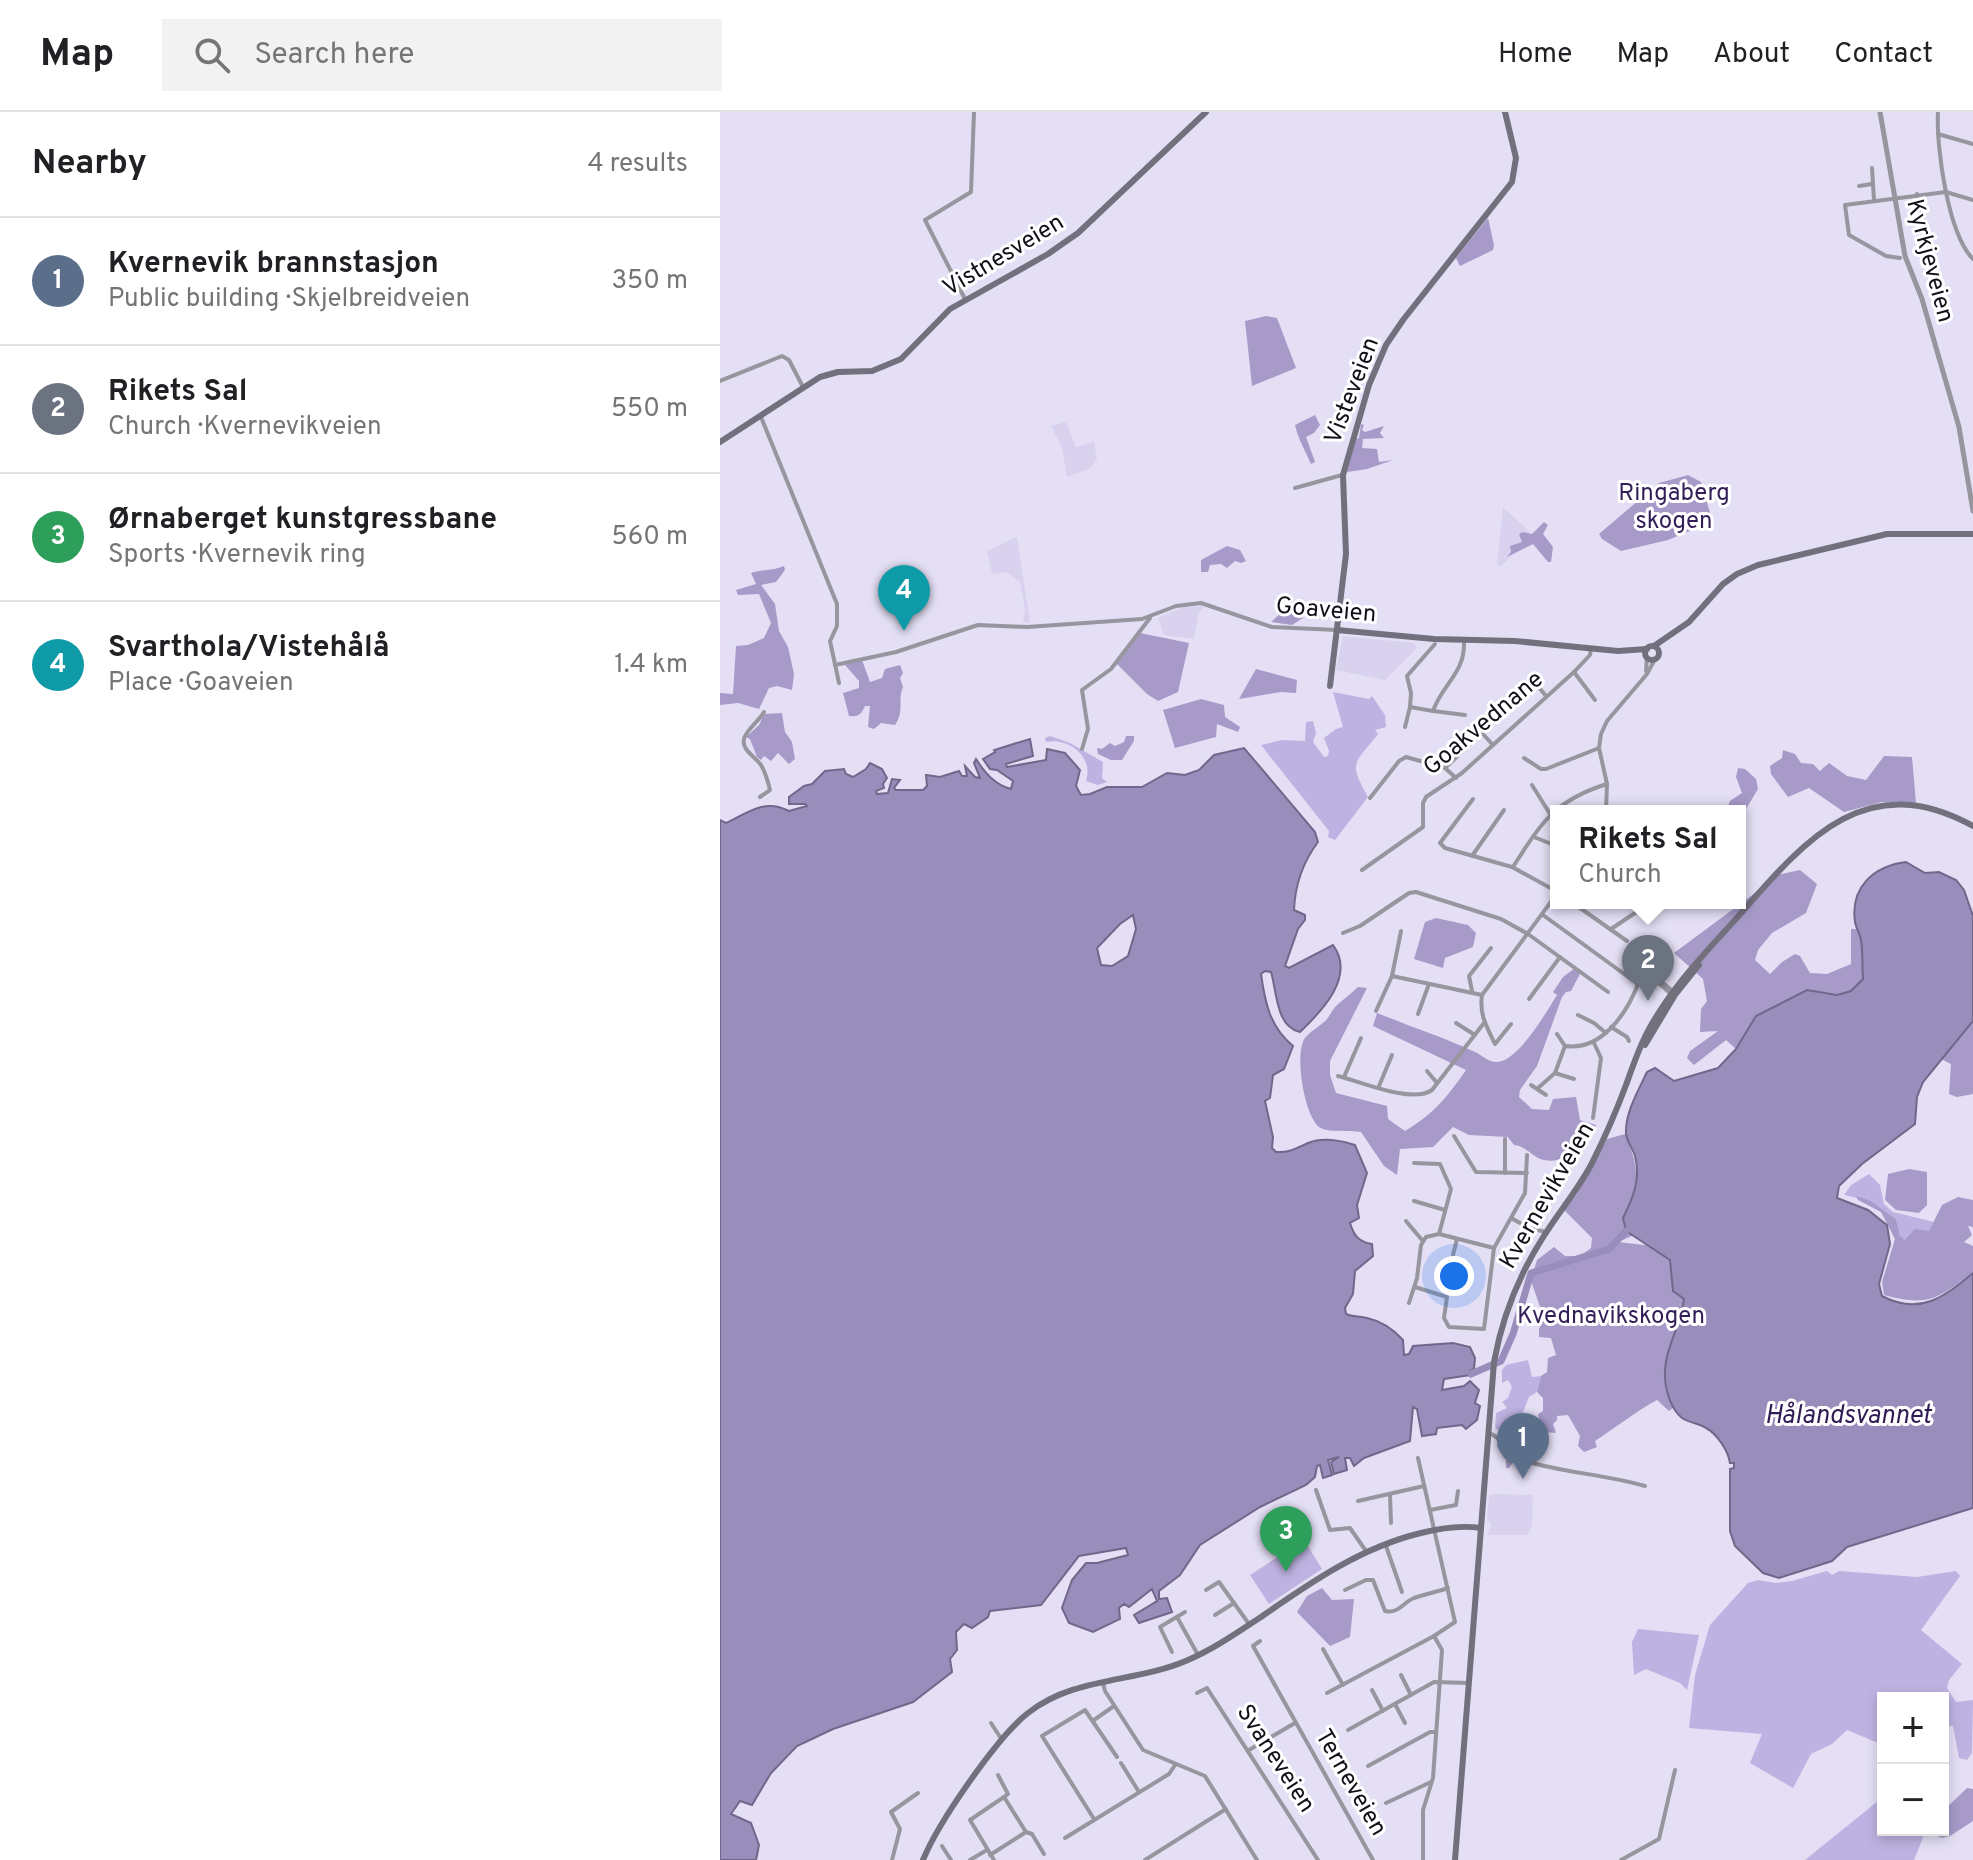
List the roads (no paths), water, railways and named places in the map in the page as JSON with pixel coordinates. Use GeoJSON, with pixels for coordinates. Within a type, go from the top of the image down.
{"type":"FeatureCollection","features":[{"type":"Feature","properties":{"kind":"main road","name":"Vistnesveien"},"geometry":{"type":"LineString","coordinates":[[720,442],[820,377],[838,372],[872,371],[894,363],[909,353],[936,321],[965,299],[1048,254],[1078,233],[1206,112]]}},
{"type":"Feature","properties":{"kind":"main road","name":"Visteveien"},"geometry":{"type":"LineString","coordinates":[[1330,686],[1346,554],[1343,475],[1369,385],[1386,345],[1403,320],[1514,179],[1516,152],[1505,112]]}},
{"type":"Feature","properties":{"kind":"main road"},"geometry":{"type":"LineString","coordinates":[[1960,533],[1973,528]]}},
{"type":"Feature","properties":{"kind":"main road"},"geometry":{"type":"LineString","coordinates":[[1651,653],[1697,614],[1723,584],[1758,565],[1878,536],[1973,534]]}},
{"type":"Feature","properties":{"kind":"main road","name":"Goaveien"},"geometry":{"type":"LineString","coordinates":[[1337,630],[1651,653]]}},
{"type":"Feature","properties":{"kind":"main road","name":"Kvernevikveien"},"geometry":{"type":"LineString","coordinates":[[1746,907],[1803,845],[1827,827],[1849,816],[1887,806],[1914,806],[1944,813],[1973,826]]}},
{"type":"Feature","properties":{"kind":"main road","name":"Kvernevikveien"},"geometry":{"type":"LineString","coordinates":[[1455,1860],[1494,1362],[1503,1322],[1522,1272],[1588,1170],[1610,1126],[1646,1034],[1672,993],[1745,909]]}},
{"type":"Feature","properties":{"kind":"main road"},"geometry":{"type":"LineString","coordinates":[[923,1860],[937,1831],[1002,1740],[1027,1713],[1050,1698],[1070,1689],[1150,1672],[1198,1655],[1366,1551],[1385,1543],[1435,1529],[1481,1528]]}},
{"type":"Feature","properties":{"kind":"street"},"geometry":{"type":"LineString","coordinates":[[965,299],[925,220],[971,192],[974,112]]}},
{"type":"Feature","properties":{"kind":"street","name":"Kyrkjeveien"},"geometry":{"type":"LineString","coordinates":[[1880,112],[1905,256],[1922,299],[1959,427],[1973,511]]}},
{"type":"Feature","properties":{"kind":"street"},"geometry":{"type":"LineString","coordinates":[[1938,112],[1946,192],[1961,243],[1973,259]]}},
{"type":"Feature","properties":{"kind":"street"},"geometry":{"type":"LineString","coordinates":[[1938,134],[1973,144]]}},
{"type":"Feature","properties":{"kind":"street"},"geometry":{"type":"LineString","coordinates":[[1872,168],[1874,200]]}},
{"type":"Feature","properties":{"kind":"street"},"geometry":{"type":"LineString","coordinates":[[1859,186],[1872,184]]}},
{"type":"Feature","properties":{"kind":"street"},"geometry":{"type":"LineString","coordinates":[[1900,258],[1886,256],[1849,235],[1845,205],[1946,192],[1973,200]]}},
{"type":"Feature","properties":{"kind":"street"},"geometry":{"type":"LineString","coordinates":[[1917,194],[1931,252]]}},
{"type":"Feature","properties":{"kind":"street"},"geometry":{"type":"LineString","coordinates":[[720,381],[786,357],[803,387]]}},
{"type":"Feature","properties":{"kind":"street"},"geometry":{"type":"LineString","coordinates":[[761,417],[837,604],[837,626],[830,641],[839,683]]}},
{"type":"Feature","properties":{"kind":"street"},"geometry":{"type":"LineString","coordinates":[[1295,488],[1343,475]]}},
{"type":"Feature","properties":{"kind":"street","name":"Goaveien"},"geometry":{"type":"LineString","coordinates":[[835,665],[896,652],[978,625],[1027,627],[1150,618],[1176,606],[1201,603],[1272,627],[1337,630]]}},
{"type":"Feature","properties":{"kind":"street"},"geometry":{"type":"LineString","coordinates":[[1082,749],[1088,729],[1082,690],[1111,669],[1150,618]]}},
{"type":"Feature","properties":{"kind":"street"},"geometry":{"type":"LineString","coordinates":[[1433,711],[1455,678],[1464,656],[1464,640]]}},
{"type":"Feature","properties":{"kind":"street"},"geometry":{"type":"LineString","coordinates":[[1405,727],[1411,693],[1407,676],[1435,644]]}},
{"type":"Feature","properties":{"kind":"street","name":"Goakvednane"},"geometry":{"type":"LineString","coordinates":[[1362,870],[1423,827],[1422,810],[1426,797],[1456,778],[1582,666],[1588,649]]}},
{"type":"Feature","properties":{"kind":"street"},"geometry":{"type":"LineString","coordinates":[[1606,805],[1607,784],[1599,748],[1604,727],[1645,677],[1651,653]]}},
{"type":"Feature","properties":{"kind":"street","name":"Goakvednane"},"geometry":{"type":"LineString","coordinates":[[1574,672],[1595,700]]}},
{"type":"Feature","properties":{"kind":"street"},"geometry":{"type":"LineString","coordinates":[[1445,768],[1532,685],[1537,685],[1546,696]]}},
{"type":"Feature","properties":{"kind":"street"},"geometry":{"type":"LineString","coordinates":[[1410,707],[1465,715]]}},
{"type":"Feature","properties":{"kind":"street"},"geometry":{"type":"LineString","coordinates":[[760,797],[770,790],[760,762],[745,748],[744,737],[764,712]]}},
{"type":"Feature","properties":{"kind":"street"},"geometry":{"type":"LineString","coordinates":[[1481,732],[1493,745]]}},
{"type":"Feature","properties":{"kind":"street"},"geometry":{"type":"LineString","coordinates":[[1524,758],[1546,769],[1599,748]]}},
{"type":"Feature","properties":{"kind":"street"},"geometry":{"type":"LineString","coordinates":[[1370,798],[1402,759],[1409,758],[1445,768],[1456,778]]}},
{"type":"Feature","properties":{"kind":"street"},"geometry":{"type":"LineString","coordinates":[[1562,805],[1607,784]]}},
{"type":"Feature","properties":{"kind":"street"},"geometry":{"type":"LineString","coordinates":[[1512,867],[1550,814],[1532,785]]}},
{"type":"Feature","properties":{"kind":"street"},"geometry":{"type":"LineString","coordinates":[[1473,799],[1440,843],[1445,848],[1512,867],[1550,889]]}},
{"type":"Feature","properties":{"kind":"street"},"geometry":{"type":"LineString","coordinates":[[1472,856],[1504,810]]}},
{"type":"Feature","properties":{"kind":"street"},"geometry":{"type":"LineString","coordinates":[[1533,836],[1550,843]]}},
{"type":"Feature","properties":{"kind":"street"},"geometry":{"type":"LineString","coordinates":[[1343,933],[1360,926],[1409,893],[1416,892],[1501,919],[1528,934],[1608,992]]}},
{"type":"Feature","properties":{"kind":"street"},"geometry":{"type":"LineString","coordinates":[[1511,1024],[1495,1044],[1484,1023],[1480,1007],[1482,995],[1550,902]]}},
{"type":"Feature","properties":{"kind":"street"},"geometry":{"type":"LineString","coordinates":[[1582,909],[1627,941]]}},
{"type":"Feature","properties":{"kind":"street"},"geometry":{"type":"LineString","coordinates":[[1611,929],[1641,909]]}},
{"type":"Feature","properties":{"kind":"street"},"geometry":{"type":"LineString","coordinates":[[1542,914],[1638,984],[1659,983],[1672,993]]}},
{"type":"Feature","properties":{"kind":"street"},"geometry":{"type":"LineString","coordinates":[[1376,1011],[1392,976],[1401,931]]}},
{"type":"Feature","properties":{"kind":"street"},"geometry":{"type":"LineString","coordinates":[[1472,991],[1469,976],[1491,948]]}},
{"type":"Feature","properties":{"kind":"street"},"geometry":{"type":"LineString","coordinates":[[1529,999],[1560,957]]}},
{"type":"Feature","properties":{"kind":"street"},"geometry":{"type":"LineString","coordinates":[[1392,976],[1482,995]]}},
{"type":"Feature","properties":{"kind":"street"},"geometry":{"type":"LineString","coordinates":[[1418,1014],[1429,984]]}},
{"type":"Feature","properties":{"kind":"street"},"geometry":{"type":"LineString","coordinates":[[1557,1034],[1565,1046],[1576,1048],[1594,1043],[1611,1027],[1638,984]]}},
{"type":"Feature","properties":{"kind":"street"},"geometry":{"type":"LineString","coordinates":[[1578,1015],[1606,1033]]}},
{"type":"Feature","properties":{"kind":"street"},"geometry":{"type":"LineString","coordinates":[[1456,1023],[1475,1035]]}},
{"type":"Feature","properties":{"kind":"street"},"geometry":{"type":"LineString","coordinates":[[1361,1038],[1341,1076],[1417,1096],[1426,1094],[1437,1083],[1484,1023]]}},
{"type":"Feature","properties":{"kind":"street"},"geometry":{"type":"LineString","coordinates":[[1611,1027],[1629,1041]]}},
{"type":"Feature","properties":{"kind":"street"},"geometry":{"type":"LineString","coordinates":[[1593,1118],[1601,1058],[1594,1043]]}},
{"type":"Feature","properties":{"kind":"street"},"geometry":{"type":"LineString","coordinates":[[1538,1088],[1555,1073],[1565,1046]]}},
{"type":"Feature","properties":{"kind":"street"},"geometry":{"type":"LineString","coordinates":[[1379,1086],[1392,1055]]}},
{"type":"Feature","properties":{"kind":"street"},"geometry":{"type":"LineString","coordinates":[[1427,1071],[1437,1083]]}},
{"type":"Feature","properties":{"kind":"street"},"geometry":{"type":"LineString","coordinates":[[1555,1073],[1574,1079]]}},
{"type":"Feature","properties":{"kind":"street"},"geometry":{"type":"LineString","coordinates":[[1531,1085],[1546,1095]]}},
{"type":"Feature","properties":{"kind":"street"},"geometry":{"type":"LineString","coordinates":[[1454,1136],[1476,1172],[1527,1173]]}},
{"type":"Feature","properties":{"kind":"street"},"geometry":{"type":"LineString","coordinates":[[1505,1139],[1505,1173]]}},
{"type":"Feature","properties":{"kind":"street"},"geometry":{"type":"LineString","coordinates":[[1415,1287],[1447,1297],[1444,1318],[1449,1327],[1484,1329],[1494,1248],[1525,1193],[1527,1155]]}},
{"type":"Feature","properties":{"kind":"street"},"geometry":{"type":"LineString","coordinates":[[1414,1163],[1440,1164],[1451,1189],[1439,1234]]}},
{"type":"Feature","properties":{"kind":"street"},"geometry":{"type":"LineString","coordinates":[[1414,1201],[1445,1210]]}},
{"type":"Feature","properties":{"kind":"street"},"geometry":{"type":"LineString","coordinates":[[1510,1218],[1544,1236]]}},
{"type":"Feature","properties":{"kind":"street"},"geometry":{"type":"LineString","coordinates":[[1406,1221],[1422,1240]]}},
{"type":"Feature","properties":{"kind":"street"},"geometry":{"type":"LineString","coordinates":[[1409,1303],[1415,1287],[1422,1240],[1430,1234],[1494,1248]]}},
{"type":"Feature","properties":{"kind":"street"},"geometry":{"type":"LineString","coordinates":[[1453,1280],[1453,1255],[1457,1239]]}},
{"type":"Feature","properties":{"kind":"street"},"geometry":{"type":"LineString","coordinates":[[1489,1433],[1499,1438],[1518,1459],[1645,1486]]}},
{"type":"Feature","properties":{"kind":"street"},"geometry":{"type":"LineString","coordinates":[[1327,1693],[1455,1623],[1418,1458]]}},
{"type":"Feature","properties":{"kind":"street"},"geometry":{"type":"LineString","coordinates":[[1358,1501],[1424,1486]]}},
{"type":"Feature","properties":{"kind":"street"},"geometry":{"type":"LineString","coordinates":[[1316,1490],[1330,1530],[1350,1528],[1366,1551]]}},
{"type":"Feature","properties":{"kind":"street"},"geometry":{"type":"LineString","coordinates":[[1430,1510],[1456,1505],[1458,1491]]}},
{"type":"Feature","properties":{"kind":"street"},"geometry":{"type":"LineString","coordinates":[[1390,1494],[1391,1523]]}},
{"type":"Feature","properties":{"kind":"street"},"geometry":{"type":"LineString","coordinates":[[1385,1543],[1402,1592]]}},
{"type":"Feature","properties":{"kind":"street"},"geometry":{"type":"LineString","coordinates":[[1345,1590],[1373,1580],[1385,1611],[1390,1612],[1402,1609],[1413,1599],[1448,1588]]}},
{"type":"Feature","properties":{"kind":"street"},"geometry":{"type":"LineString","coordinates":[[1206,1590],[1219,1582],[1249,1624]]}},
{"type":"Feature","properties":{"kind":"street"},"geometry":{"type":"LineString","coordinates":[[1215,1615],[1234,1603]]}},
{"type":"Feature","properties":{"kind":"street"},"geometry":{"type":"LineString","coordinates":[[1172,1652],[1160,1627],[1185,1612]]}},
{"type":"Feature","properties":{"kind":"street"},"geometry":{"type":"LineString","coordinates":[[1177,1617],[1198,1655]]}},
{"type":"Feature","properties":{"kind":"street"},"geometry":{"type":"LineString","coordinates":[[1423,1860],[1423,1810],[1432,1782],[1442,1647],[1434,1636]]}},
{"type":"Feature","properties":{"kind":"street","name":"Terneveien"},"geometry":{"type":"LineString","coordinates":[[1260,1641],[1253,1646],[1373,1860]]}},
{"type":"Feature","properties":{"kind":"street"},"geometry":{"type":"LineString","coordinates":[[1323,1649],[1343,1685]]}},
{"type":"Feature","properties":{"kind":"street"},"geometry":{"type":"LineString","coordinates":[[1401,1675],[1411,1695]]}},
{"type":"Feature","properties":{"kind":"street"},"geometry":{"type":"LineString","coordinates":[[1103,1681],[1105,1691],[1143,1750],[1203,1775],[1257,1860]]}},
{"type":"Feature","properties":{"kind":"street"},"geometry":{"type":"LineString","coordinates":[[1348,1730],[1440,1681],[1469,1683]]}},
{"type":"Feature","properties":{"kind":"street","name":"Svaneveien"},"geometry":{"type":"LineString","coordinates":[[1197,1693],[1207,1688],[1318,1860]]}},
{"type":"Feature","properties":{"kind":"street"},"geometry":{"type":"LineString","coordinates":[[1372,1690],[1383,1711]]}},
{"type":"Feature","properties":{"kind":"street"},"geometry":{"type":"LineString","coordinates":[[1395,1704],[1405,1723]]}},
{"type":"Feature","properties":{"kind":"street"},"geometry":{"type":"LineString","coordinates":[[1094,1720],[1114,1706]]}},
{"type":"Feature","properties":{"kind":"street"},"geometry":{"type":"LineString","coordinates":[[1094,1819],[1042,1736],[1080,1711],[1087,1711],[1117,1757]]}},
{"type":"Feature","properties":{"kind":"street"},"geometry":{"type":"LineString","coordinates":[[991,1723],[1002,1740]]}},
{"type":"Feature","properties":{"kind":"street","name":"Terneveien"},"geometry":{"type":"LineString","coordinates":[[1248,1751],[1295,1723]]}},
{"type":"Feature","properties":{"kind":"street"},"geometry":{"type":"LineString","coordinates":[[1368,1766],[1430,1732],[1436,1732]]}},
{"type":"Feature","properties":{"kind":"street"},"geometry":{"type":"LineString","coordinates":[[1121,1763],[1139,1792]]}},
{"type":"Feature","properties":{"kind":"street"},"geometry":{"type":"LineString","coordinates":[[1065,1838],[1169,1774],[1175,1764]]}},
{"type":"Feature","properties":{"kind":"street"},"geometry":{"type":"LineString","coordinates":[[1621,1860],[1659,1839],[1675,1770]]}},
{"type":"Feature","properties":{"kind":"street"},"geometry":{"type":"LineString","coordinates":[[990,1855],[970,1820],[1008,1794],[998,1775]]}},
{"type":"Feature","properties":{"kind":"street"},"geometry":{"type":"LineString","coordinates":[[1386,1803],[1432,1782]]}},
{"type":"Feature","properties":{"kind":"street"},"geometry":{"type":"LineString","coordinates":[[892,1860],[900,1829],[891,1812],[918,1793]]}},
{"type":"Feature","properties":{"kind":"street"},"geometry":{"type":"LineString","coordinates":[[1004,1797],[1044,1854]]}},
{"type":"Feature","properties":{"kind":"street"},"geometry":{"type":"LineString","coordinates":[[1145,1860],[1226,1809]]}},
{"type":"Feature","properties":{"kind":"street"},"geometry":{"type":"LineString","coordinates":[[970,1860],[990,1855],[1026,1832]]}},
{"type":"Feature","properties":{"kind":"street"},"geometry":{"type":"LineString","coordinates":[[942,1846],[951,1860]]}},
{"type":"Feature","properties":{"kind":"water"},"geometry":{"type":"Polygon","coordinates":[[[1030,739],[1033,756],[1006,764],[1007,767],[1046,760],[1047,749],[1065,753],[1080,770],[1076,786],[1081,795],[1107,787],[1142,787],[1167,773],[1185,775],[1199,770],[1214,755],[1244,748],[1315,832],[1318,842],[1304,866],[1295,901],[1294,910],[1305,915],[1305,920],[1298,929],[1285,966],[1289,968],[1333,945],[1341,969],[1326,1003],[1300,1032],[1292,1029],[1282,1016],[1271,972],[1261,974],[1270,1014],[1279,1031],[1293,1046],[1284,1069],[1273,1075],[1270,1098],[1265,1101],[1273,1137],[1272,1148],[1276,1152],[1285,1152],[1313,1141],[1325,1140],[1355,1145],[1367,1173],[1357,1205],[1359,1218],[1350,1223],[1358,1238],[1372,1244],[1373,1256],[1355,1271],[1353,1294],[1345,1308],[1346,1314],[1372,1319],[1391,1329],[1403,1340],[1404,1355],[1409,1354],[1413,1346],[1453,1343],[1470,1347],[1475,1358],[1471,1375],[1444,1379],[1442,1390],[1464,1386],[1470,1381],[1479,1390],[1475,1403],[1480,1406],[1477,1420],[1466,1429],[1462,1425],[1437,1428],[1436,1434],[1422,1436],[1417,1409],[1413,1407],[1410,1441],[1364,1458],[1354,1466],[1350,1458],[1345,1458],[1347,1470],[1334,1474],[1331,1462],[1339,1457],[1328,1460],[1332,1475],[1323,1478],[1320,1465],[1317,1466],[1315,1477],[1306,1485],[1260,1507],[1200,1545],[1180,1575],[1159,1591],[1159,1599],[1167,1598],[1172,1612],[1139,1623],[1134,1615],[1157,1601],[1152,1589],[1129,1607],[1124,1604],[1119,1608],[1120,1619],[1093,1632],[1069,1623],[1062,1608],[1072,1580],[1086,1563],[1128,1555],[1126,1548],[1079,1556],[1041,1605],[990,1611],[988,1617],[972,1628],[964,1624],[956,1632],[957,1650],[950,1659],[952,1672],[913,1702],[833,1729],[797,1746],[771,1773],[752,1805],[740,1801],[731,1814],[751,1823],[759,1845],[756,1860],[720,1860],[720,820],[726,823],[764,806],[789,811],[807,806],[789,804],[789,797],[812,784],[825,771],[844,769],[846,774],[853,777],[870,763],[882,769],[887,778],[884,788],[876,791],[877,794],[888,793],[892,779],[900,780],[894,788],[896,790],[923,790],[927,786],[926,775],[940,777],[959,771],[962,776],[967,776],[965,766],[980,778],[974,763],[976,759],[991,778],[1011,789],[1013,781],[990,769],[983,759],[994,750],[1030,739]],[[1133,915],[1120,924],[1097,948],[1101,965],[1112,966],[1128,956],[1136,929],[1133,915]]]}},
{"type":"Feature","properties":{"kind":"water","name":"Hålandsvannet"},"geometry":{"type":"Polygon","coordinates":[[[1906,862],[1925,873],[1939,872],[1956,880],[1964,890],[1973,916],[1973,1021],[1923,1082],[1917,1097],[1915,1124],[1862,1164],[1839,1186],[1837,1198],[1868,1210],[1887,1225],[1890,1244],[1879,1284],[1882,1296],[1896,1302],[1920,1304],[1952,1290],[1973,1273],[1973,1508],[1847,1547],[1832,1561],[1779,1578],[1763,1573],[1735,1546],[1730,1531],[1730,1469],[1734,1468],[1734,1463],[1730,1463],[1714,1434],[1682,1418],[1670,1400],[1665,1368],[1684,1299],[1673,1291],[1670,1260],[1626,1231],[1623,1218],[1633,1196],[1637,1173],[1635,1156],[1626,1136],[1626,1125],[1647,1072],[1655,1068],[1674,1081],[1718,1068],[1736,1049],[1756,1016],[1807,990],[1837,995],[1851,991],[1863,979],[1862,945],[1855,922],[1856,898],[1874,874],[1906,862]]]}},
{"type":"Feature","properties":{"kind":"waterway"},"geometry":{"type":"LineString","coordinates":[[1471,1374],[1501,1361],[1513,1334],[1531,1273],[1609,1249],[1626,1231]]}},
{"type":"Feature","properties":{"kind":"place","name":"Svarthola/Vistehålå"},"geometry":{"type":"Point","coordinates":[904,631]}},
{"type":"Feature","properties":{"kind":"place","name":"Rikets Sal"},"geometry":{"type":"Point","coordinates":[1648,1001]}},
{"type":"Feature","properties":{"kind":"place","name":"Kvernevik brannstasjon"},"geometry":{"type":"Point","coordinates":[1523,1479]}},
{"type":"Feature","properties":{"kind":"place","name":"Ørnaberget kunstgressbane"},"geometry":{"type":"Point","coordinates":[1286,1572]}},
{"type":"Feature","properties":{"kind":"park label","name":"Ringaberg skogen"},"geometry":{"type":"Point","coordinates":[1674,508]}},
{"type":"Feature","properties":{"kind":"park label","name":"Kvednavikskogen"},"geometry":{"type":"Point","coordinates":[1611,1317]}}]}
